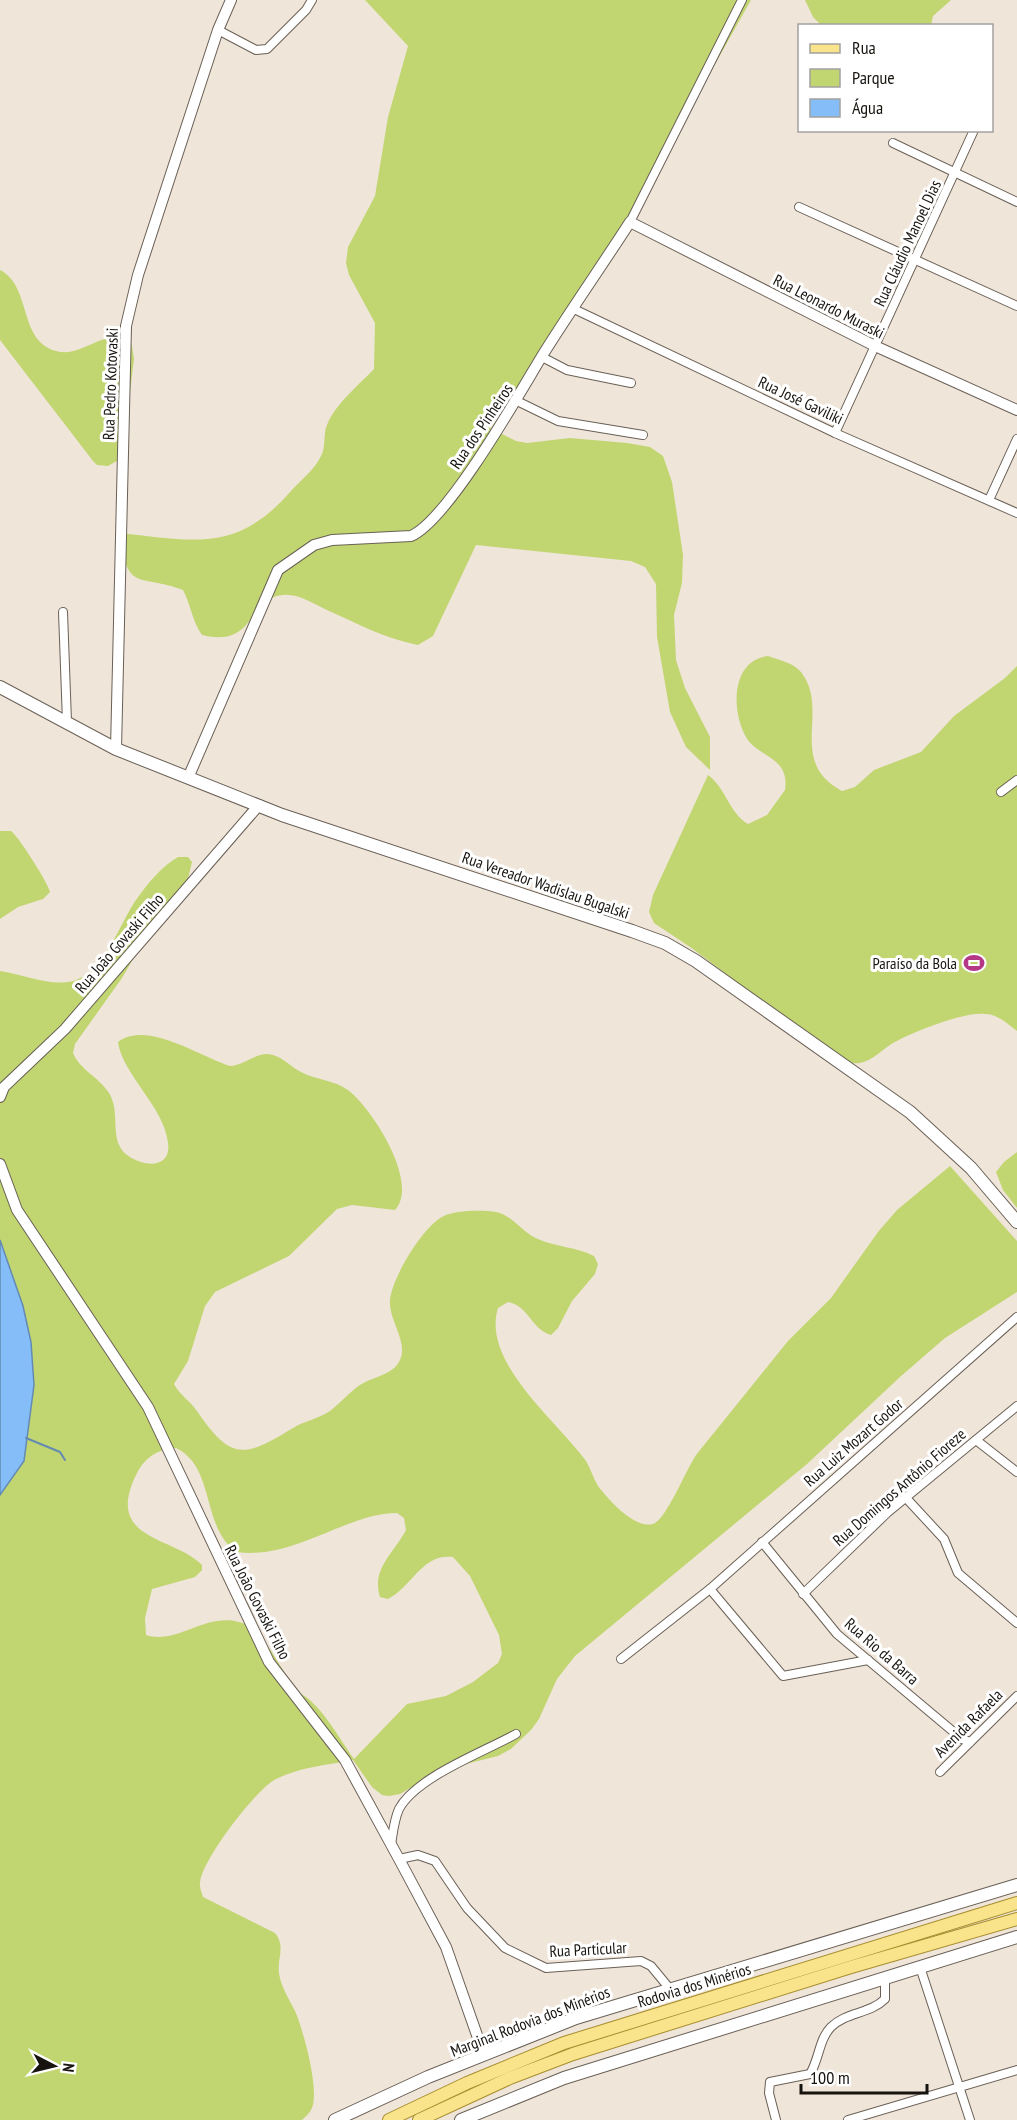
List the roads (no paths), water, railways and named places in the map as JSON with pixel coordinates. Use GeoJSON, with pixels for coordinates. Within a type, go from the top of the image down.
{"type":"FeatureCollection","features":[{"type":"Feature","properties":{"kind":"main road","name":"Rua Vereador Wadislau Bugalski"},"geometry":{"type":"LineString","coordinates":[[0,687],[116,749],[188,778],[259,805],[665,943],[696,962],[910,1112],[972,1168],[1017,1222]]}},
{"type":"Feature","properties":{"kind":"main road","name":"Marginal Rodovia dos Minérios"},"geometry":{"type":"LineString","coordinates":[[335,2120],[576,2018],[1017,1885]]}},
{"type":"Feature","properties":{"kind":"main road","name":"Rodovia dos Minérios"},"geometry":{"type":"LineString","coordinates":[[389,2120],[467,2082],[564,2043],[1017,1903]]}},
{"type":"Feature","properties":{"kind":"main road","name":"Rodovia dos Minérios"},"geometry":{"type":"LineString","coordinates":[[419,2120],[510,2078],[573,2054],[851,1967],[1014,1921]]}},
{"type":"Feature","properties":{"kind":"main road"},"geometry":{"type":"LineString","coordinates":[[461,2120],[564,2078],[1017,1937]]}},
{"type":"Feature","properties":{"kind":"street","name":"Rua Pedro Kotovaski"},"geometry":{"type":"LineString","coordinates":[[116,749],[126,326],[138,275],[218,30],[231,0]]}},
{"type":"Feature","properties":{"kind":"street"},"geometry":{"type":"LineString","coordinates":[[218,30],[256,50],[267,50],[306,10],[312,0]]}},
{"type":"Feature","properties":{"kind":"street","name":"Rua dos Pinheiros"},"geometry":{"type":"LineString","coordinates":[[188,778],[278,570],[314,545],[332,540],[411,536],[421,532],[452,495],[517,401],[542,357],[630,222],[742,0]]}},
{"type":"Feature","properties":{"kind":"street","name":"Rua Cláudio Manoel Dias"},"geometry":{"type":"LineString","coordinates":[[835,433],[956,175],[973,132]]}},
{"type":"Feature","properties":{"kind":"street"},"geometry":{"type":"LineString","coordinates":[[893,143],[956,175],[1017,202]]}},
{"type":"Feature","properties":{"kind":"street"},"geometry":{"type":"LineString","coordinates":[[799,207],[916,258],[1017,306]]}},
{"type":"Feature","properties":{"kind":"street","name":"Rua Leonardo Muraski"},"geometry":{"type":"LineString","coordinates":[[630,222],[876,346],[1017,410]]}},
{"type":"Feature","properties":{"kind":"street","name":"Rua José Gaviliki"},"geometry":{"type":"LineString","coordinates":[[574,309],[835,433],[1017,513]]}},
{"type":"Feature","properties":{"kind":"street"},"geometry":{"type":"LineString","coordinates":[[542,357],[567,370],[631,383]]}},
{"type":"Feature","properties":{"kind":"street"},"geometry":{"type":"LineString","coordinates":[[517,401],[558,421],[644,435]]}},
{"type":"Feature","properties":{"kind":"street"},"geometry":{"type":"LineString","coordinates":[[989,500],[1017,439]]}},
{"type":"Feature","properties":{"kind":"street"},"geometry":{"type":"LineString","coordinates":[[63,612],[67,722]]}},
{"type":"Feature","properties":{"kind":"street"},"geometry":{"type":"LineString","coordinates":[[1001,792],[1017,780]]}},
{"type":"Feature","properties":{"kind":"street","name":"Rua João Govaski Filho"},"geometry":{"type":"LineString","coordinates":[[0,1097],[4,1087],[65,1029],[259,805]]}},
{"type":"Feature","properties":{"kind":"street","name":"Rua João Govaski Filho"},"geometry":{"type":"LineString","coordinates":[[0,1164],[17,1210],[156,1422],[201,1523],[269,1662],[345,1760],[447,1947],[484,2055]]}},
{"type":"Feature","properties":{"kind":"street","name":"Rua Luiz Mozart Godor"},"geometry":{"type":"LineString","coordinates":[[621,1659],[710,1589],[1017,1317]]}},
{"type":"Feature","properties":{"kind":"street","name":"Rua Domingos Antônio Fioreze"},"geometry":{"type":"LineString","coordinates":[[804,1594],[887,1513],[907,1499],[1017,1406]]}},
{"type":"Feature","properties":{"kind":"street"},"geometry":{"type":"LineString","coordinates":[[976,1440],[1017,1472]]}},
{"type":"Feature","properties":{"kind":"street"},"geometry":{"type":"LineString","coordinates":[[907,1499],[944,1539],[958,1573],[1017,1623]]}},
{"type":"Feature","properties":{"kind":"street","name":"Rua Rio da Barra"},"geometry":{"type":"LineString","coordinates":[[762,1542],[837,1634],[962,1739],[970,1742]]}},
{"type":"Feature","properties":{"kind":"street"},"geometry":{"type":"LineString","coordinates":[[710,1589],[783,1676],[868,1660]]}},
{"type":"Feature","properties":{"kind":"street","name":"Avenida Rafaela"},"geometry":{"type":"LineString","coordinates":[[940,1772],[1017,1696]]}},
{"type":"Feature","properties":{"kind":"street"},"geometry":{"type":"LineString","coordinates":[[391,1845],[395,1818],[401,1806],[435,1775],[516,1734]]}},
{"type":"Feature","properties":{"kind":"street","name":"Rua Particular"},"geometry":{"type":"LineString","coordinates":[[399,1859],[418,1855],[435,1861],[467,1908],[505,1948],[546,1968],[641,1961],[651,1966],[670,1989]]}},
{"type":"Feature","properties":{"kind":"street"},"geometry":{"type":"LineString","coordinates":[[921,1967],[970,2120]]}},
{"type":"Feature","properties":{"kind":"street"},"geometry":{"type":"LineString","coordinates":[[776,2120],[769,2093],[771,2082],[810,2074],[830,2028],[844,2018],[878,2006],[885,2000],[885,1978]]}},
{"type":"Feature","properties":{"kind":"street"},"geometry":{"type":"LineString","coordinates":[[848,2120],[1017,2070]]}},
{"type":"Feature","properties":{"kind":"water"},"geometry":{"type":"Polygon","coordinates":[[[0,1240],[23,1306],[31,1342],[34,1385],[24,1461],[0,1495],[0,1240]]]}},
{"type":"Feature","properties":{"kind":"waterway"},"geometry":{"type":"LineString","coordinates":[[26,1438],[60,1452],[65,1460]]}},
{"type":"Feature","properties":{"kind":"place","name":"Paraíso da Bola"},"geometry":{"type":"Point","coordinates":[974,963]}}]}
